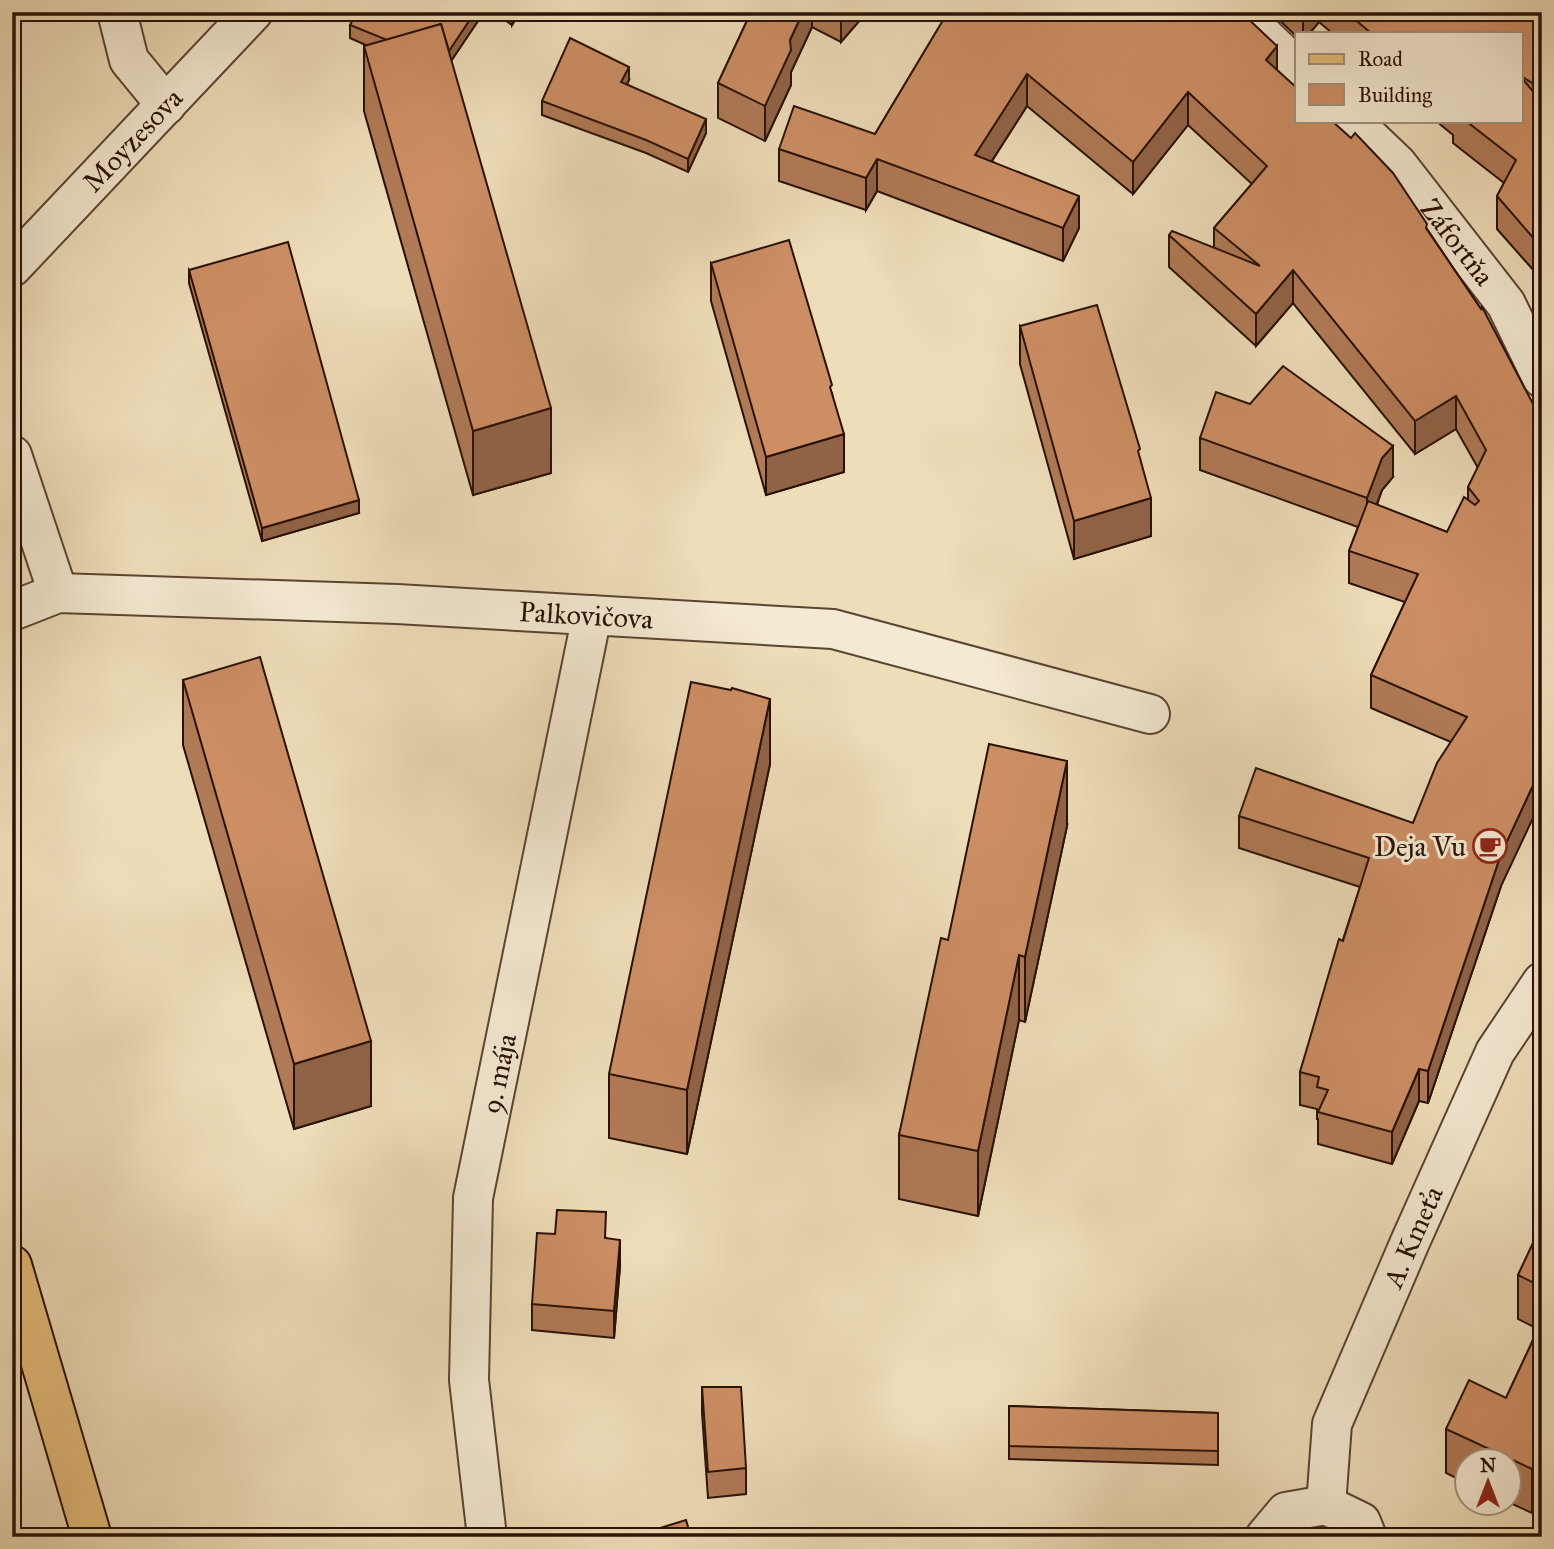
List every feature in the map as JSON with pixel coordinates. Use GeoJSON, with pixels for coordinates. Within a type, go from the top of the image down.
{"type":"FeatureCollection","features":[{"type":"Feature","properties":{"kind":"main road"},"geometry":{"type":"LineString","coordinates":[[12,1265],[92,1537]]}},
{"type":"Feature","properties":{"kind":"street"},"geometry":{"type":"LineString","coordinates":[[117,12],[130,60],[166,105]]}},
{"type":"Feature","properties":{"kind":"street","name":"Moyzesova"},"geometry":{"type":"LineString","coordinates":[[12,267],[253,12]]}},
{"type":"Feature","properties":{"kind":"street"},"geometry":{"type":"LineString","coordinates":[[1239,12],[1295,66]]}},
{"type":"Feature","properties":{"kind":"street","name":"Záfortňa"},"geometry":{"type":"LineString","coordinates":[[1353,122],[1397,164],[1506,304],[1542,377]]}},
{"type":"Feature","properties":{"kind":"street"},"geometry":{"type":"LineString","coordinates":[[12,455],[58,593]]}},
{"type":"Feature","properties":{"kind":"street","name":"Palkovičova"},"geometry":{"type":"LineString","coordinates":[[12,611],[58,593],[397,604],[833,629],[1150,714]]}},
{"type":"Feature","properties":{"kind":"street","name":"9. mája"},"geometry":{"type":"LineString","coordinates":[[487,1537],[469,1380],[474,1198],[592,615]]}},
{"type":"Feature","properties":{"kind":"street","name":"A. Kmeťa"},"geometry":{"type":"LineString","coordinates":[[1326,1505],[1332,1424],[1495,1052],[1542,982]]}},
{"type":"Feature","properties":{"kind":"street"},"geometry":{"type":"LineString","coordinates":[[1265,1537],[1286,1512],[1326,1505],[1361,1522],[1367,1537]]}},
{"type":"Feature","properties":{"kind":"building"},"geometry":{"type":"Polygon","coordinates":[[[357,12],[475,12],[449,51],[441,24],[387,40],[350,25],[357,12]]]}},
{"type":"Feature","properties":{"kind":"building"},"geometry":{"type":"Polygon","coordinates":[[[751,12],[803,12],[790,40],[791,50],[765,106],[718,83],[751,12]]]}},
{"type":"Feature","properties":{"kind":"building"},"geometry":{"type":"Polygon","coordinates":[[[948,12],[1241,12],[1277,46],[1266,60],[1295,86],[1295,122],[1333,122],[1351,138],[1355,133],[1393,173],[1427,224],[1426,228],[1481,309],[1482,307],[1542,421],[1542,766],[1501,854],[1428,1071],[1419,1069],[1392,1132],[1318,1112],[1328,1090],[1317,1087],[1319,1077],[1300,1072],[1339,939],[1343,941],[1369,858],[1239,816],[1256,768],[1413,823],[1437,763],[1467,717],[1371,675],[1418,574],[1349,551],[1368,501],[1447,532],[1464,497],[1475,505],[1479,501],[1468,487],[1486,450],[1456,396],[1415,421],[1293,270],[1256,314],[1169,235],[1172,231],[1260,266],[1214,228],[1267,166],[1188,92],[1133,162],[1027,74],[975,155],[1079,196],[1063,228],[877,159],[866,178],[779,149],[794,106],[875,134],[948,12]]]}},
{"type":"Feature","properties":{"kind":"building"},"geometry":{"type":"Polygon","coordinates":[[[1346,12],[1542,12],[1542,89],[1522,77],[1522,32],[1370,32],[1346,12]]]}},
{"type":"Feature","properties":{"kind":"building"},"geometry":{"type":"Polygon","coordinates":[[[441,24],[551,408],[473,431],[364,46],[441,24]]]}},
{"type":"Feature","properties":{"kind":"building"},"geometry":{"type":"Polygon","coordinates":[[[570,38],[629,67],[621,82],[706,119],[688,159],[646,140],[542,101],[570,38]]]}},
{"type":"Feature","properties":{"kind":"building"},"geometry":{"type":"Polygon","coordinates":[[[1522,78],[1542,102],[1542,248],[1497,196],[1516,160],[1467,122],[1522,122],[1522,78]]]}},
{"type":"Feature","properties":{"kind":"building"},"geometry":{"type":"Polygon","coordinates":[[[789,240],[844,434],[766,457],[711,263],[789,240]]]}},
{"type":"Feature","properties":{"kind":"building"},"geometry":{"type":"Polygon","coordinates":[[[288,242],[359,500],[262,528],[189,270],[288,242]]]}},
{"type":"Feature","properties":{"kind":"building"},"geometry":{"type":"Polygon","coordinates":[[[1097,305],[1140,449],[1138,451],[1151,498],[1074,521],[1020,326],[1097,305]]]}},
{"type":"Feature","properties":{"kind":"building"},"geometry":{"type":"Polygon","coordinates":[[[1283,366],[1393,446],[1382,458],[1367,498],[1200,438],[1216,392],[1250,404],[1283,366]]]}},
{"type":"Feature","properties":{"kind":"building"},"geometry":{"type":"Polygon","coordinates":[[[260,657],[371,1041],[294,1064],[183,680],[260,657]]]}},
{"type":"Feature","properties":{"kind":"building"},"geometry":{"type":"Polygon","coordinates":[[[691,682],[731,690],[732,688],[770,699],[687,1090],[609,1074],[691,682]]]}},
{"type":"Feature","properties":{"kind":"building"},"geometry":{"type":"Polygon","coordinates":[[[989,744],[1067,761],[1025,957],[1019,955],[978,1151],[899,1135],[941,938],[948,940],[989,744]]]}},
{"type":"Feature","properties":{"kind":"building"},"geometry":{"type":"Polygon","coordinates":[[[557,1210],[606,1212],[605,1238],[620,1240],[614,1311],[532,1304],[537,1233],[555,1234],[557,1210]]]}},
{"type":"Feature","properties":{"kind":"building"},"geometry":{"type":"Polygon","coordinates":[[[1542,1224],[1542,1287],[1518,1275],[1542,1224]]]}},
{"type":"Feature","properties":{"kind":"building"},"geometry":{"type":"Polygon","coordinates":[[[1542,1321],[1542,1447],[1532,1469],[1522,1464],[1522,1448],[1487,1448],[1446,1429],[1469,1380],[1506,1398],[1542,1321]]]}},
{"type":"Feature","properties":{"kind":"building"},"geometry":{"type":"Polygon","coordinates":[[[702,1387],[741,1387],[746,1468],[708,1472],[702,1387]]]}},
{"type":"Feature","properties":{"kind":"building"},"geometry":{"type":"Polygon","coordinates":[[[1009,1406],[1218,1413],[1218,1451],[1009,1446],[1009,1406]]]}},
{"type":"Feature","properties":{"kind":"building"},"geometry":{"type":"Polygon","coordinates":[[[686,1520],[691,1537],[631,1537],[686,1520]]]}},
{"type":"Feature","properties":{"kind":"place","name":"Deja Vu"},"geometry":{"type":"Point","coordinates":[1490,846]}}]}
